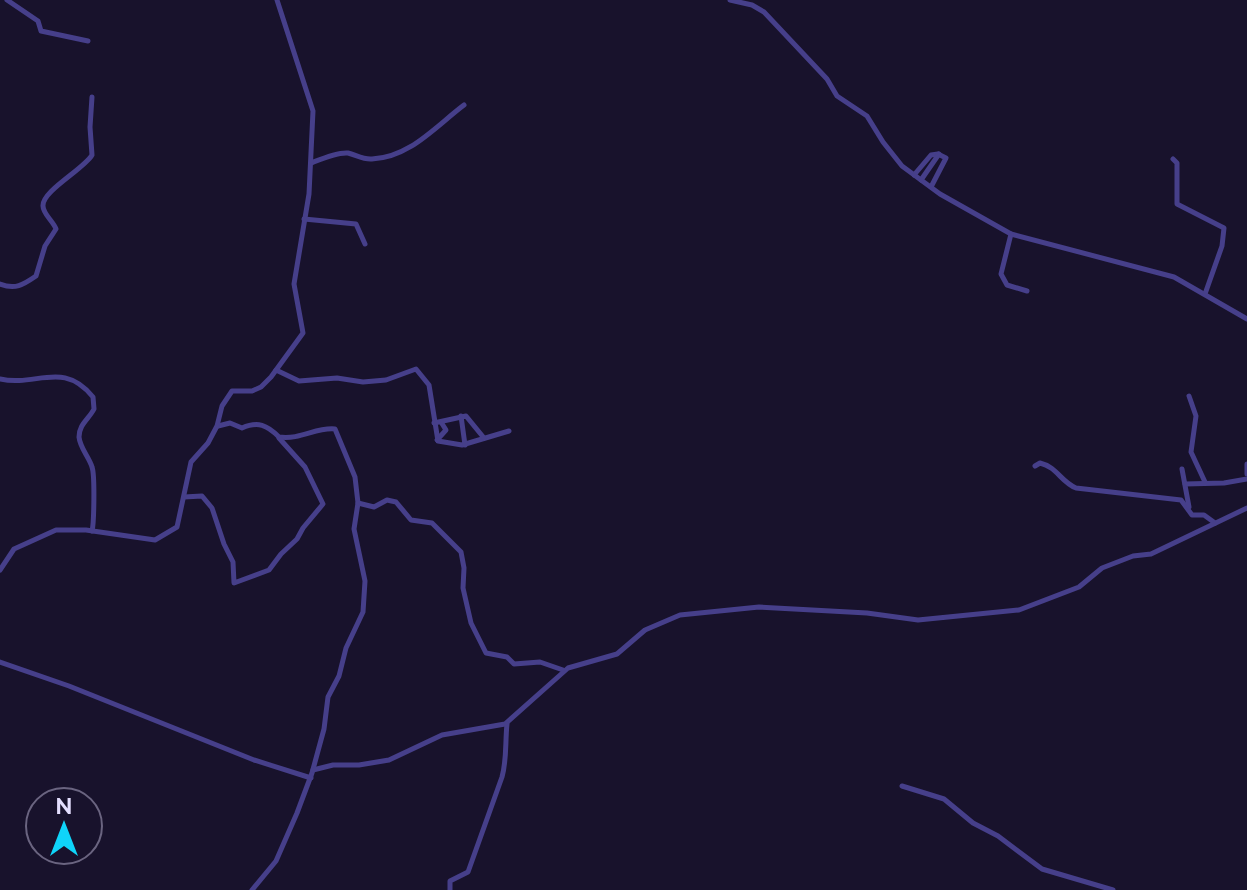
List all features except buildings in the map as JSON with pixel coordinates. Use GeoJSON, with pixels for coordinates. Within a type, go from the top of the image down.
{"type":"FeatureCollection","features":[{"type":"Feature","properties":{"kind":"street"},"geometry":{"type":"LineString","coordinates":[[7,0],[38,21],[41,31],[88,41]]}},
{"type":"Feature","properties":{"kind":"street"},"geometry":{"type":"LineString","coordinates":[[0,570],[14,549],[60,530],[156,540],[179,526],[192,460],[205,448],[217,426],[222,406],[232,391],[256,389],[276,370],[303,333],[294,284],[311,163],[313,107],[277,0]]}},
{"type":"Feature","properties":{"kind":"street"},"geometry":{"type":"LineString","coordinates":[[730,0],[752,5],[764,12],[827,79],[837,96],[867,116],[896,159],[931,187],[1011,234],[1104,261],[1161,273],[1247,319]]}},
{"type":"Feature","properties":{"kind":"street"},"geometry":{"type":"LineString","coordinates":[[0,284],[19,287],[36,276],[45,246],[55,232],[54,224],[44,211],[43,202],[92,155],[92,97]]}},
{"type":"Feature","properties":{"kind":"street"},"geometry":{"type":"LineString","coordinates":[[311,163],[341,153],[374,159],[404,150],[429,135],[440,122],[464,105]]}},
{"type":"Feature","properties":{"kind":"street"},"geometry":{"type":"LineString","coordinates":[[914,175],[928,157],[939,154],[946,159],[931,187]]}},
{"type":"Feature","properties":{"kind":"street"},"geometry":{"type":"LineString","coordinates":[[921,180],[939,154]]}},
{"type":"Feature","properties":{"kind":"street"},"geometry":{"type":"LineString","coordinates":[[1173,159],[1177,163],[1177,205],[1221,225],[1224,230],[1205,295]]}},
{"type":"Feature","properties":{"kind":"street"},"geometry":{"type":"LineString","coordinates":[[304,219],[356,224],[365,244]]}},
{"type":"Feature","properties":{"kind":"street"},"geometry":{"type":"LineString","coordinates":[[1011,234],[1001,274],[1007,285],[1027,291]]}},
{"type":"Feature","properties":{"kind":"street"},"geometry":{"type":"LineString","coordinates":[[276,370],[297,381],[337,378],[363,382],[386,380],[416,369],[429,385],[437,422],[437,440]]}},
{"type":"Feature","properties":{"kind":"street"},"geometry":{"type":"LineString","coordinates":[[0,379],[58,376],[72,379],[93,397],[94,409],[83,423],[79,437],[95,477],[92,531]]}},
{"type":"Feature","properties":{"kind":"street"},"geometry":{"type":"LineString","coordinates":[[1189,396],[1196,416],[1191,452],[1205,482]]}},
{"type":"Feature","properties":{"kind":"street"},"geometry":{"type":"LineString","coordinates":[[461,416],[465,445]]}},
{"type":"Feature","properties":{"kind":"street"},"geometry":{"type":"LineString","coordinates":[[437,422],[466,416],[484,438]]}},
{"type":"Feature","properties":{"kind":"street"},"geometry":{"type":"LineString","coordinates":[[184,497],[202,496],[211,506],[233,562],[235,584],[268,571],[323,504],[305,467],[270,427],[259,424],[242,428],[229,422],[217,426]]}},
{"type":"Feature","properties":{"kind":"street"},"geometry":{"type":"LineString","coordinates":[[437,422],[446,430],[437,440]]}},
{"type":"Feature","properties":{"kind":"street"},"geometry":{"type":"LineString","coordinates":[[252,890],[276,861],[311,778],[328,697],[363,612],[365,581],[354,529],[358,503],[354,474],[334,428],[294,439],[279,437]]}},
{"type":"Feature","properties":{"kind":"street"},"geometry":{"type":"LineString","coordinates":[[437,440],[465,445],[509,431]]}},
{"type":"Feature","properties":{"kind":"street"},"geometry":{"type":"LineString","coordinates":[[1035,466],[1040,463],[1047,465],[1068,485],[1076,488],[1179,499],[1184,501],[1193,516],[1204,515],[1215,523]]}},
{"type":"Feature","properties":{"kind":"street"},"geometry":{"type":"LineString","coordinates":[[1185,484],[1224,483],[1247,476],[1247,464]]}},
{"type":"Feature","properties":{"kind":"street"},"geometry":{"type":"LineString","coordinates":[[1182,469],[1190,513]]}},
{"type":"Feature","properties":{"kind":"street"},"geometry":{"type":"LineString","coordinates":[[358,503],[374,507],[387,500],[395,501],[408,518],[414,522],[432,523],[460,550],[463,557],[463,588],[471,623],[486,653],[507,657],[514,664],[540,662],[565,670]]}},
{"type":"Feature","properties":{"kind":"street"},"geometry":{"type":"LineString","coordinates":[[313,770],[389,760],[442,735],[494,728],[507,723],[565,670],[617,654],[642,633],[680,615],[745,607],[789,607],[918,620],[1019,610],[1079,587],[1108,565],[1133,556],[1149,555],[1247,508]]}},
{"type":"Feature","properties":{"kind":"street"},"geometry":{"type":"LineString","coordinates":[[0,662],[65,684],[254,760],[311,778]]}},
{"type":"Feature","properties":{"kind":"street"},"geometry":{"type":"LineString","coordinates":[[450,890],[450,881],[468,872],[507,763],[504,752],[507,723]]}},
{"type":"Feature","properties":{"kind":"street"},"geometry":{"type":"LineString","coordinates":[[902,786],[944,799],[973,823],[998,836],[1042,869],[1113,890]]}}]}
